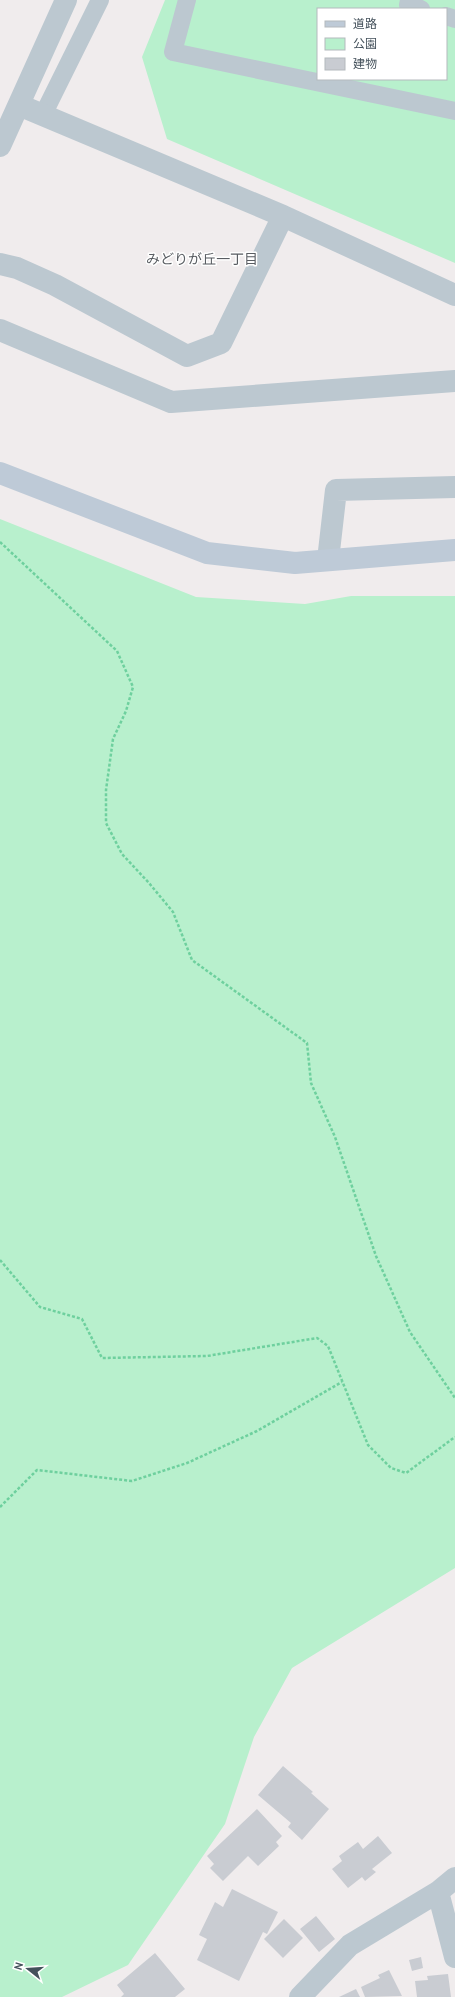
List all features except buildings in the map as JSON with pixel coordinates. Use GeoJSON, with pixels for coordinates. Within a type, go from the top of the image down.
{"type":"FeatureCollection","features":[{"type":"Feature","properties":{"kind":"street"},"geometry":{"type":"LineString","coordinates":[[0,146],[66,0]]}},
{"type":"Feature","properties":{"kind":"street"},"geometry":{"type":"LineString","coordinates":[[19,105],[283,216],[455,295]]}},
{"type":"Feature","properties":{"kind":"street"},"geometry":{"type":"LineString","coordinates":[[0,264],[17,268],[56,285],[187,356],[222,343],[283,216]]}},
{"type":"Feature","properties":{"kind":"street"},"geometry":{"type":"LineString","coordinates":[[0,330],[171,402],[455,380]]}},
{"type":"Feature","properties":{"kind":"street"},"geometry":{"type":"LineString","coordinates":[[0,473],[207,553],[295,563],[455,550]]}},
{"type":"Feature","properties":{"kind":"street"},"geometry":{"type":"LineString","coordinates":[[328,560],[336,490],[455,487]]}},
{"type":"Feature","properties":{"kind":"street"},"geometry":{"type":"LineString","coordinates":[[300,1997],[350,1944],[438,1892],[455,1878]]}},
{"type":"Feature","properties":{"kind":"street"},"geometry":{"type":"LineString","coordinates":[[438,1892],[455,1957]]}},
{"type":"Feature","properties":{"kind":"lane"},"geometry":{"type":"LineString","coordinates":[[43,115],[100,0]]}},
{"type":"Feature","properties":{"kind":"lane"},"geometry":{"type":"LineString","coordinates":[[187,0],[173,52],[455,111]]}},
{"type":"Feature","properties":{"kind":"lane"},"geometry":{"type":"LineString","coordinates":[[409,0],[408,5],[418,8]]}},
{"type":"Feature","properties":{"kind":"path"},"geometry":{"type":"LineString","coordinates":[[0,542],[117,651],[133,687],[126,711],[113,738],[106,790],[106,823],[122,854],[149,882],[173,912],[192,960],[307,1043],[311,1083],[335,1137],[376,1256],[410,1332],[455,1398]]}},
{"type":"Feature","properties":{"kind":"path"},"geometry":{"type":"LineString","coordinates":[[0,1260],[40,1307],[82,1319],[102,1358],[207,1356],[317,1338],[328,1346],[368,1445],[391,1468],[406,1472],[455,1437]]}},
{"type":"Feature","properties":{"kind":"path"},"geometry":{"type":"LineString","coordinates":[[0,1507],[36,1470],[132,1481],[187,1463],[258,1431],[342,1382]]}},
{"type":"Feature","properties":{"kind":"green space"},"geometry":{"type":"Polygon","coordinates":[[[165,0],[455,0],[455,263],[167,139],[142,57],[165,0]]]}},
{"type":"Feature","properties":{"kind":"green space"},"geometry":{"type":"Polygon","coordinates":[[[0,519],[196,597],[305,604],[351,596],[455,596],[455,1568],[292,1668],[254,1737],[225,1824],[128,1965],[62,1997],[0,1997],[0,519]]]}},
{"type":"Feature","properties":{"kind":"district","name":"みどりが丘一丁目"},"geometry":{"type":"Point","coordinates":[202,259]}}]}
